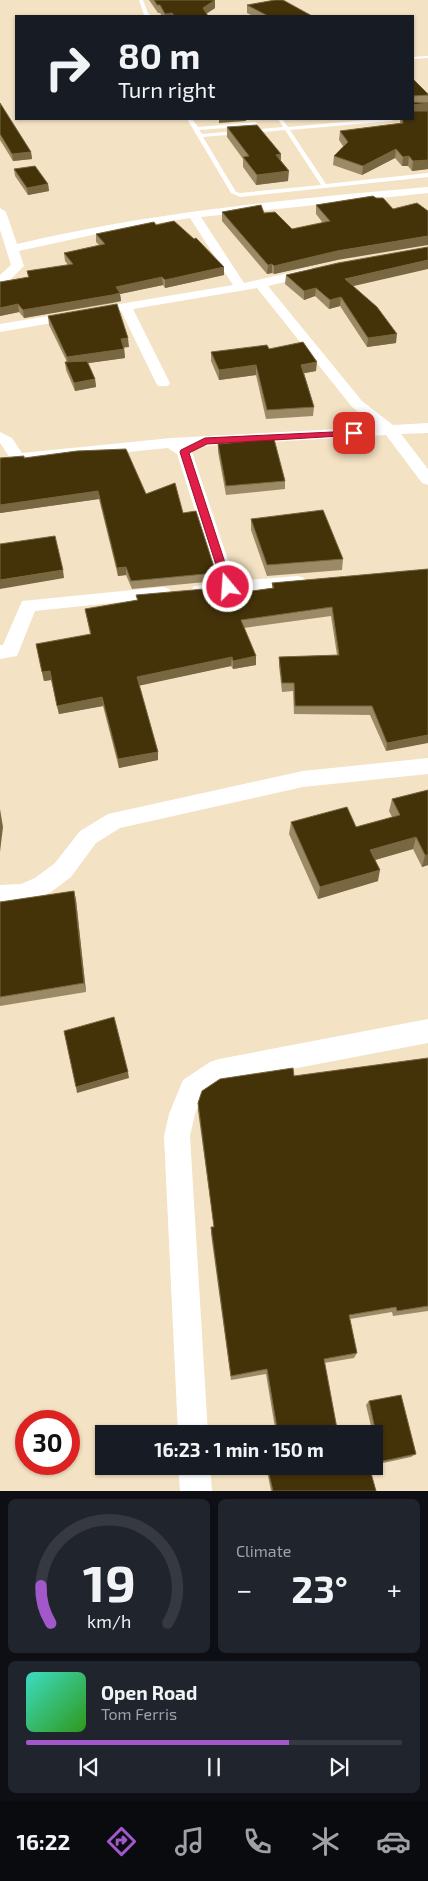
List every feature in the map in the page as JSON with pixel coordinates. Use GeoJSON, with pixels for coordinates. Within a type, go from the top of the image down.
{"type":"FeatureCollection","features":[{"type":"Feature","properties":{"kind":"street"},"geometry":{"type":"LineString","coordinates":[[12,249],[63,236],[193,214],[428,190]]}},
{"type":"Feature","properties":{"kind":"street"},"geometry":{"type":"LineString","coordinates":[[0,212],[18,266],[0,282]]}},
{"type":"Feature","properties":{"kind":"street"},"geometry":{"type":"LineString","coordinates":[[193,214],[240,286]]}},
{"type":"Feature","properties":{"kind":"street"},"geometry":{"type":"LineString","coordinates":[[0,328],[260,284],[327,268]]}},
{"type":"Feature","properties":{"kind":"street"},"geometry":{"type":"LineString","coordinates":[[260,284],[358,404],[391,431],[428,480]]}},
{"type":"Feature","properties":{"kind":"street"},"geometry":{"type":"LineString","coordinates":[[125,306],[163,383]]}},
{"type":"Feature","properties":{"kind":"street"},"geometry":{"type":"LineString","coordinates":[[0,437],[7,441],[17,458],[178,448],[205,441],[428,428]]}},
{"type":"Feature","properties":{"kind":"street"},"geometry":{"type":"LineString","coordinates":[[178,448],[228,587]]}},
{"type":"Feature","properties":{"kind":"street"},"geometry":{"type":"LineString","coordinates":[[0,652],[10,651],[28,604],[314,580]]}},
{"type":"Feature","properties":{"kind":"street"},"geometry":{"type":"LineString","coordinates":[[0,895],[23,894],[43,885],[63,870],[88,837],[115,820],[303,779],[428,766]]}},
{"type":"Feature","properties":{"kind":"street"},"geometry":{"type":"LineString","coordinates":[[193,1425],[177,1136],[182,1114],[192,1089],[219,1071],[428,1031]]}},
{"type":"Feature","properties":{"kind":"street"},"geometry":{"type":"LineString","coordinates":[[195,1475],[196,1491]]}},
{"type":"Feature","properties":{"kind":"lane"},"geometry":{"type":"LineString","coordinates":[[141,0],[148,15]]}},
{"type":"Feature","properties":{"kind":"lane"},"geometry":{"type":"LineString","coordinates":[[414,58],[428,57]]}},
{"type":"Feature","properties":{"kind":"lane"},"geometry":{"type":"LineString","coordinates":[[191,120],[234,193],[240,195],[428,175]]}},
{"type":"Feature","properties":{"kind":"lane"},"geometry":{"type":"LineString","coordinates":[[281,120],[325,187]]}},
{"type":"Feature","properties":{"kind":"lane"},"geometry":{"type":"LineString","coordinates":[[272,122],[281,120],[292,121]]}},
{"type":"Feature","properties":{"kind":"lane"},"geometry":{"type":"LineString","coordinates":[[200,136],[380,120]]}},
{"type":"Feature","properties":{"kind":"lane"},"geometry":{"type":"LineString","coordinates":[[196,129],[263,123]]}},
{"type":"Feature","properties":{"kind":"building"},"geometry":{"type":"Polygon","coordinates":[[[154,0],[215,0],[203,8],[207,15],[165,14],[160,5],[157,5],[154,0]]]}},
{"type":"Feature","properties":{"kind":"building"},"geometry":{"type":"Polygon","coordinates":[[[283,0],[310,15],[266,15],[247,5],[283,0]]]}},
{"type":"Feature","properties":{"kind":"building"},"geometry":{"type":"Polygon","coordinates":[[[414,80],[428,94],[414,96],[414,80]]]}},
{"type":"Feature","properties":{"kind":"building"},"geometry":{"type":"Polygon","coordinates":[[[414,102],[428,103],[414,105],[414,102]]]}},
{"type":"Feature","properties":{"kind":"building"},"geometry":{"type":"Polygon","coordinates":[[[0,103],[31,152],[12,154],[0,134],[0,103]]]}},
{"type":"Feature","properties":{"kind":"building"},"geometry":{"type":"Polygon","coordinates":[[[414,111],[428,111],[428,160],[413,161],[409,156],[403,157],[396,149],[363,166],[334,156],[348,142],[340,131],[403,123],[402,120],[414,120],[414,111]]]}},
{"type":"Feature","properties":{"kind":"building"},"geometry":{"type":"Polygon","coordinates":[[[257,125],[281,154],[276,155],[289,171],[257,175],[243,157],[249,156],[227,127],[257,125]]]}},
{"type":"Feature","properties":{"kind":"building"},"geometry":{"type":"Polygon","coordinates":[[[35,166],[48,184],[27,188],[14,169],[35,166]]]}},
{"type":"Feature","properties":{"kind":"building"},"geometry":{"type":"Polygon","coordinates":[[[373,196],[383,198],[393,209],[417,203],[428,211],[428,236],[337,251],[274,266],[272,264],[268,265],[222,212],[261,205],[264,213],[275,212],[292,229],[330,221],[316,205],[373,196]]]}},
{"type":"Feature","properties":{"kind":"building"},"geometry":{"type":"Polygon","coordinates":[[[174,221],[194,239],[196,238],[224,267],[165,280],[162,277],[116,287],[120,293],[112,295],[23,310],[18,304],[0,308],[0,282],[29,277],[27,271],[73,264],[64,253],[105,244],[96,234],[154,222],[156,225],[174,221]]]}},
{"type":"Feature","properties":{"kind":"building"},"geometry":{"type":"Polygon","coordinates":[[[428,247],[428,260],[345,279],[377,307],[397,334],[368,338],[341,297],[330,300],[316,288],[304,291],[286,275],[338,263],[428,247]]]}},
{"type":"Feature","properties":{"kind":"building"},"geometry":{"type":"Polygon","coordinates":[[[117,304],[128,338],[121,339],[124,349],[67,357],[48,316],[117,304]]]}},
{"type":"Feature","properties":{"kind":"building"},"geometry":{"type":"Polygon","coordinates":[[[303,342],[317,362],[301,365],[314,407],[267,410],[256,365],[219,370],[211,352],[267,345],[269,349],[303,342]]]}},
{"type":"Feature","properties":{"kind":"building"},"geometry":{"type":"Polygon","coordinates":[[[87,361],[95,379],[74,383],[65,362],[87,361]]]}},
{"type":"Feature","properties":{"kind":"building"},"geometry":{"type":"Polygon","coordinates":[[[274,439],[285,481],[226,486],[218,444],[274,439]]]}},
{"type":"Feature","properties":{"kind":"building"},"geometry":{"type":"Polygon","coordinates":[[[126,449],[146,494],[175,483],[183,513],[196,511],[216,573],[131,581],[126,567],[117,568],[98,491],[0,505],[0,458],[24,456],[24,458],[77,451],[126,449]]]}},
{"type":"Feature","properties":{"kind":"building"},"geometry":{"type":"Polygon","coordinates":[[[323,510],[343,559],[267,565],[251,519],[323,510]]]}},
{"type":"Feature","properties":{"kind":"building"},"geometry":{"type":"Polygon","coordinates":[[[55,536],[63,570],[0,580],[0,544],[55,536]]]}},
{"type":"Feature","properties":{"kind":"building"},"geometry":{"type":"Polygon","coordinates":[[[428,569],[428,735],[387,743],[372,706],[295,706],[294,683],[282,683],[279,657],[339,655],[332,607],[241,620],[256,656],[233,661],[232,657],[137,677],[158,752],[118,759],[102,697],[57,706],[50,671],[42,672],[36,644],[91,634],[85,609],[138,600],[136,595],[227,587],[230,594],[274,588],[272,583],[428,569]]]}},
{"type":"Feature","properties":{"kind":"building"},"geometry":{"type":"Polygon","coordinates":[[[428,790],[428,855],[425,855],[416,837],[370,850],[380,870],[320,887],[291,822],[347,807],[356,827],[400,815],[392,799],[428,790]]]}},
{"type":"Feature","properties":{"kind":"building"},"geometry":{"type":"Polygon","coordinates":[[[74,891],[84,983],[0,997],[0,902],[74,891]]]}},
{"type":"Feature","properties":{"kind":"building"},"geometry":{"type":"Polygon","coordinates":[[[114,1017],[128,1072],[76,1087],[64,1031],[114,1017]]]}},
{"type":"Feature","properties":{"kind":"building"},"geometry":{"type":"Polygon","coordinates":[[[428,1058],[428,1306],[397,1311],[396,1307],[349,1315],[357,1353],[324,1359],[336,1425],[276,1425],[267,1369],[231,1376],[211,1227],[214,1227],[198,1103],[202,1091],[220,1079],[293,1068],[294,1076],[428,1058]]]}},
{"type":"Feature","properties":{"kind":"building"},"geometry":{"type":"Polygon","coordinates":[[[401,1395],[416,1454],[383,1461],[383,1425],[374,1425],[369,1401],[401,1395]]]}},
{"type":"Feature","properties":{"kind":"building"},"geometry":{"type":"Polygon","coordinates":[[[269,1475],[372,1475],[376,1491],[273,1491],[269,1475]]]}},
{"type":"Feature","properties":{"kind":"route"},"geometry":{"type":"LineString","coordinates":[[228,587],[184,452],[205,441],[354,433]]}}]}
